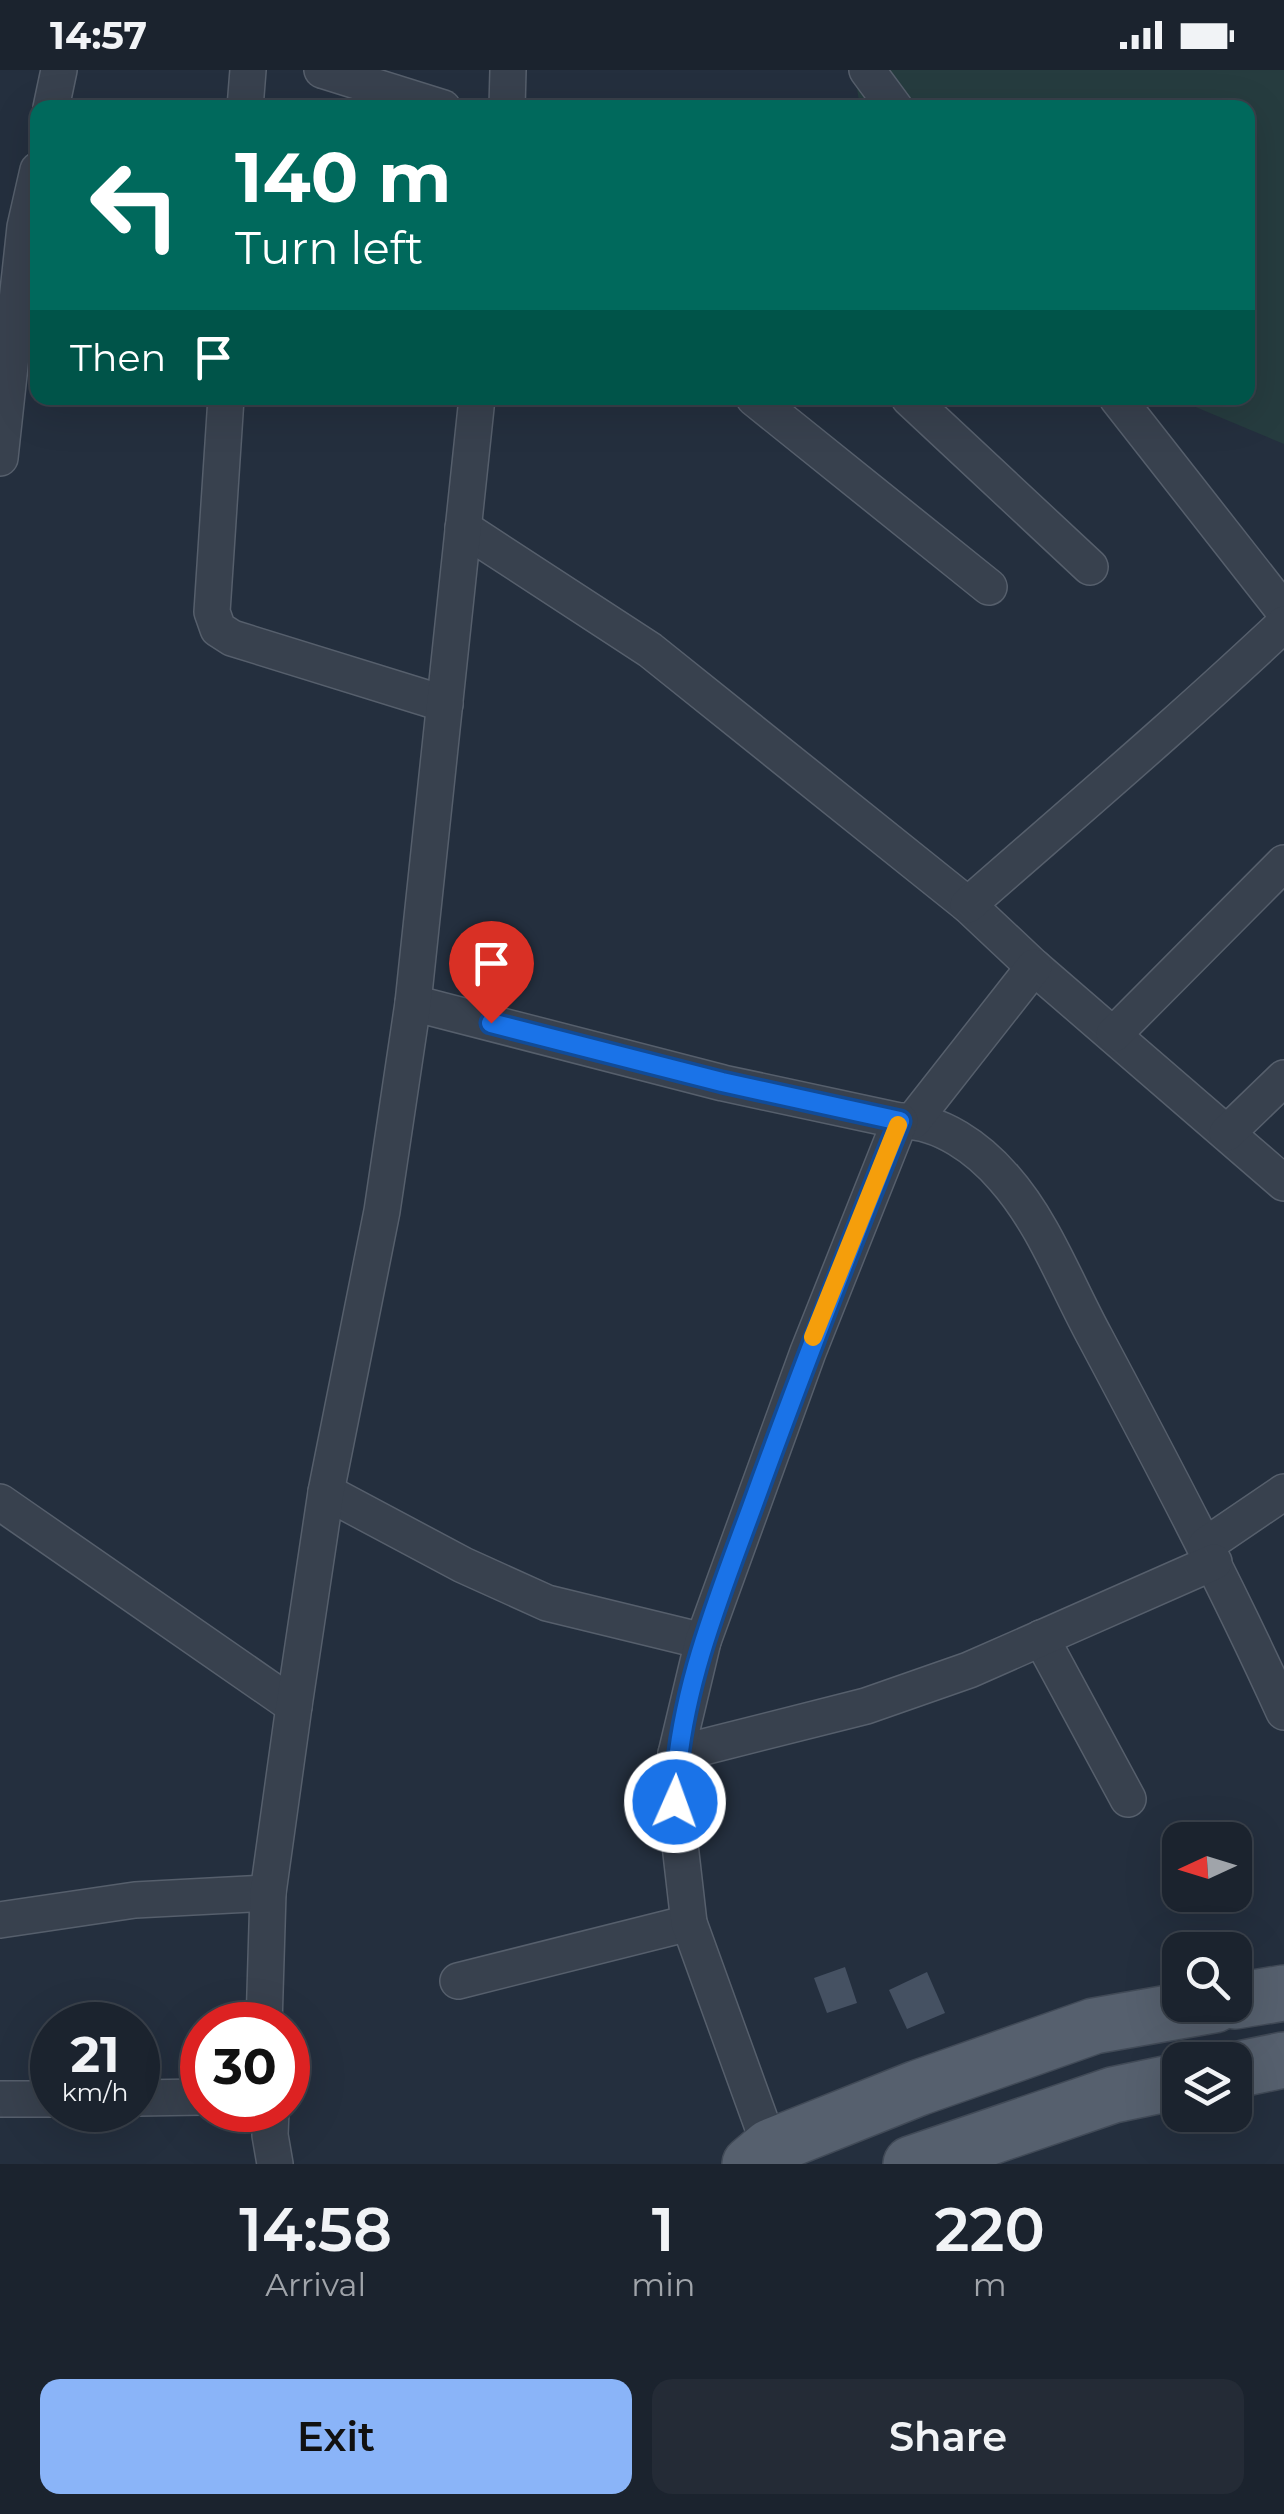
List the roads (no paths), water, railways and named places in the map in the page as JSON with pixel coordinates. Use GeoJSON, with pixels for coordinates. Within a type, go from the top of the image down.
{"type":"FeatureCollection","features":[{"type":"Feature","properties":{"kind":"main road"},"geometry":{"type":"LineString","coordinates":[[1252,1998],[1284,1993]]}},
{"type":"Feature","properties":{"kind":"main road"},"geometry":{"type":"LineString","coordinates":[[760,2156],[918,2088],[1094,2026],[1162,2014]]}},
{"type":"Feature","properties":{"kind":"main road"},"geometry":{"type":"LineString","coordinates":[[1252,2067],[1284,2060]]}},
{"type":"Feature","properties":{"kind":"main road"},"geometry":{"type":"LineString","coordinates":[[910,2164],[1114,2095],[1162,2085]]}},
{"type":"Feature","properties":{"kind":"street"},"geometry":{"type":"LineString","coordinates":[[53,100],[60,70]]}},
{"type":"Feature","properties":{"kind":"street"},"geometry":{"type":"LineString","coordinates":[[246,100],[248,70]]}},
{"type":"Feature","properties":{"kind":"street"},"geometry":{"type":"LineString","coordinates":[[322,70],[418,100]]}},
{"type":"Feature","properties":{"kind":"street"},"geometry":{"type":"LineString","coordinates":[[506,100],[508,70]]}},
{"type":"Feature","properties":{"kind":"street"},"geometry":{"type":"LineString","coordinates":[[868,70],[889,100]]}},
{"type":"Feature","properties":{"kind":"street"},"geometry":{"type":"LineString","coordinates":[[0,458],[12,223],[30,186]]}},
{"type":"Feature","properties":{"kind":"street"},"geometry":{"type":"LineString","coordinates":[[226,405],[212,612],[218,630],[232,638],[445,704]]}},
{"type":"Feature","properties":{"kind":"street"},"geometry":{"type":"LineString","coordinates":[[265,2002],[268,1892],[294,1706],[326,1492],[382,1211],[414,1003],[476,405]]}},
{"type":"Feature","properties":{"kind":"street"},"geometry":{"type":"LineString","coordinates":[[763,405],[988,587]]}},
{"type":"Feature","properties":{"kind":"street"},"geometry":{"type":"LineString","coordinates":[[916,405],[1090,567]]}},
{"type":"Feature","properties":{"kind":"street"},"geometry":{"type":"LineString","coordinates":[[1122,405],[1284,611]]}},
{"type":"Feature","properties":{"kind":"street"},"geometry":{"type":"LineString","coordinates":[[463,528],[650,650],[968,906],[1284,1183]]}},
{"type":"Feature","properties":{"kind":"street"},"geometry":{"type":"LineString","coordinates":[[968,906],[1170,732],[1284,624]]}},
{"type":"Feature","properties":{"kind":"street"},"geometry":{"type":"LineString","coordinates":[[1114,1034],[1284,863]]}},
{"type":"Feature","properties":{"kind":"street"},"geometry":{"type":"LineString","coordinates":[[760,2156],[689,1924],[675,1802],[676,1754],[703,1641],[808,1352],[906,1121],[1034,967]]}},
{"type":"Feature","properties":{"kind":"street"},"geometry":{"type":"LineString","coordinates":[[414,1003],[722,1082],[906,1121],[969,1143],[1005,1179],[1042,1234],[1210,1554],[1284,1712]]}},
{"type":"Feature","properties":{"kind":"street"},"geometry":{"type":"LineString","coordinates":[[1227,1133],[1284,1078]]}},
{"type":"Feature","properties":{"kind":"street"},"geometry":{"type":"LineString","coordinates":[[326,1492],[463,1565],[547,1603],[703,1641]]}},
{"type":"Feature","properties":{"kind":"street"},"geometry":{"type":"LineString","coordinates":[[676,1754],[866,1706],[969,1670],[1210,1554],[1284,1492]]}},
{"type":"Feature","properties":{"kind":"street"},"geometry":{"type":"LineString","coordinates":[[0,1502],[294,1706]]}},
{"type":"Feature","properties":{"kind":"street"},"geometry":{"type":"LineString","coordinates":[[1041,1638],[1128,1799]]}},
{"type":"Feature","properties":{"kind":"street"},"geometry":{"type":"LineString","coordinates":[[0,1920],[135,1900],[268,1892]]}},
{"type":"Feature","properties":{"kind":"street"},"geometry":{"type":"LineString","coordinates":[[458,1980],[689,1924]]}},
{"type":"Feature","properties":{"kind":"street"},"geometry":{"type":"LineString","coordinates":[[0,2099],[30,2100]]}},
{"type":"Feature","properties":{"kind":"street"},"geometry":{"type":"LineString","coordinates":[[270,2132],[275,2164]]}}]}
